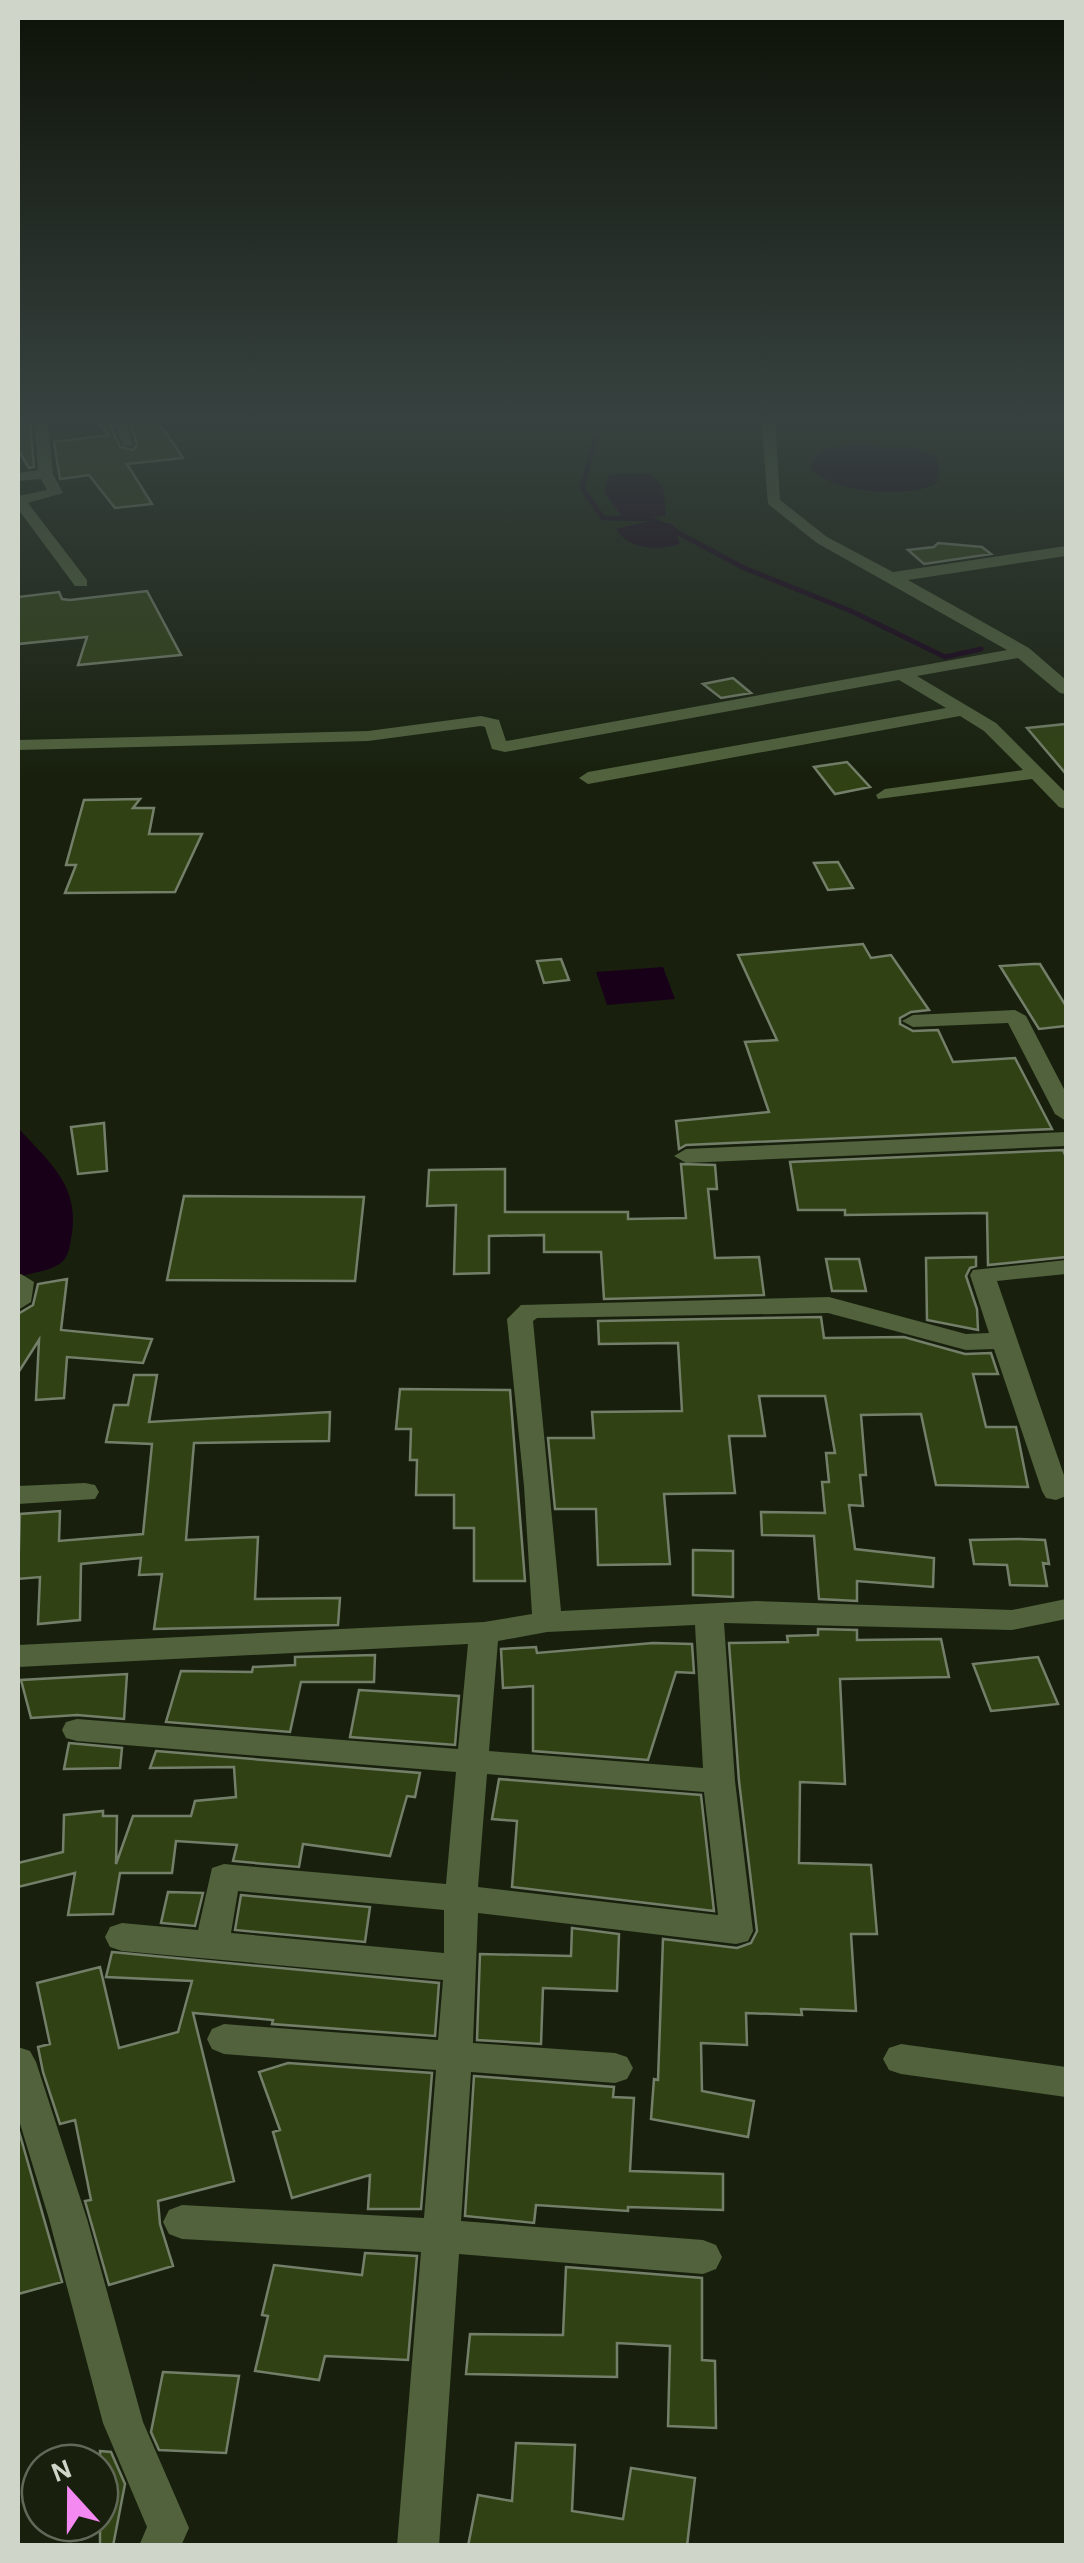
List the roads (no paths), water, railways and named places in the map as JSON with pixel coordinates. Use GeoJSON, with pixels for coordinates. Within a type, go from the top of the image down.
{"type":"FeatureCollection","features":[{"type":"Feature","properties":{"kind":"street"},"geometry":{"type":"LineString","coordinates":[[47,538],[82,583]]}},
{"type":"Feature","properties":{"kind":"street"},"geometry":{"type":"LineString","coordinates":[[819,538],[1057,670],[1066,689]]}},
{"type":"Feature","properties":{"kind":"street"},"geometry":{"type":"LineString","coordinates":[[894,577],[1066,551]]}},
{"type":"Feature","properties":{"kind":"street"},"geometry":{"type":"LineString","coordinates":[[18,745],[306,735],[347,738],[481,721],[493,724],[498,745],[505,747],[1023,652]]}},
{"type":"Feature","properties":{"kind":"street"},"geometry":{"type":"LineString","coordinates":[[901,674],[990,727],[1066,803]]}},
{"type":"Feature","properties":{"kind":"street"},"geometry":{"type":"LineString","coordinates":[[588,778],[960,711]]}},
{"type":"Feature","properties":{"kind":"street"},"geometry":{"type":"LineString","coordinates":[[885,795],[1039,773]]}},
{"type":"Feature","properties":{"kind":"street"},"geometry":{"type":"LineString","coordinates":[[913,1021],[1007,1013],[1014,1016],[1066,1114]]}},
{"type":"Feature","properties":{"kind":"street"},"geometry":{"type":"LineString","coordinates":[[686,1156],[1066,1139]]}},
{"type":"Feature","properties":{"kind":"street"},"geometry":{"type":"LineString","coordinates":[[1056,1491],[982,1275],[1066,1267]]}},
{"type":"Feature","properties":{"kind":"street"},"geometry":{"type":"LineString","coordinates":[[547,1622],[538,1486],[520,1318],[523,1313],[829,1305],[966,1342],[1004,1341]]}},
{"type":"Feature","properties":{"kind":"street"},"geometry":{"type":"LineString","coordinates":[[18,1495],[85,1492]]}},
{"type":"Feature","properties":{"kind":"street"},"geometry":{"type":"LineString","coordinates":[[18,1656],[484,1632],[547,1622],[757,1611],[1012,1620],[1066,1609]]}},
{"type":"Feature","properties":{"kind":"street"},"geometry":{"type":"LineString","coordinates":[[212,1946],[224,1877],[461,1898],[736,1931],[719,1782],[709,1614]]}},
{"type":"Feature","properties":{"kind":"street"},"geometry":{"type":"LineString","coordinates":[[418,2546],[460,1968],[461,1898],[484,1632]]}},
{"type":"Feature","properties":{"kind":"street"},"geometry":{"type":"LineString","coordinates":[[77,1730],[719,1782]]}},
{"type":"Feature","properties":{"kind":"street"},"geometry":{"type":"LineString","coordinates":[[122,1937],[460,1968]]}},
{"type":"Feature","properties":{"kind":"street"},"geometry":{"type":"LineString","coordinates":[[224,2039],[615,2068]]}},
{"type":"Feature","properties":{"kind":"street"},"geometry":{"type":"LineString","coordinates":[[901,2059],[1066,2082]]}},
{"type":"Feature","properties":{"kind":"street"},"geometry":{"type":"LineString","coordinates":[[18,2062],[68,2219],[122,2423],[168,2528],[160,2546]]}},
{"type":"Feature","properties":{"kind":"street"},"geometry":{"type":"LineString","coordinates":[[182,2222],[702,2256]]}},
{"type":"Feature","properties":{"kind":"waterway"},"geometry":{"type":"LineString","coordinates":[[687,538],[744,568],[851,611],[945,657],[981,649]]}}]}
